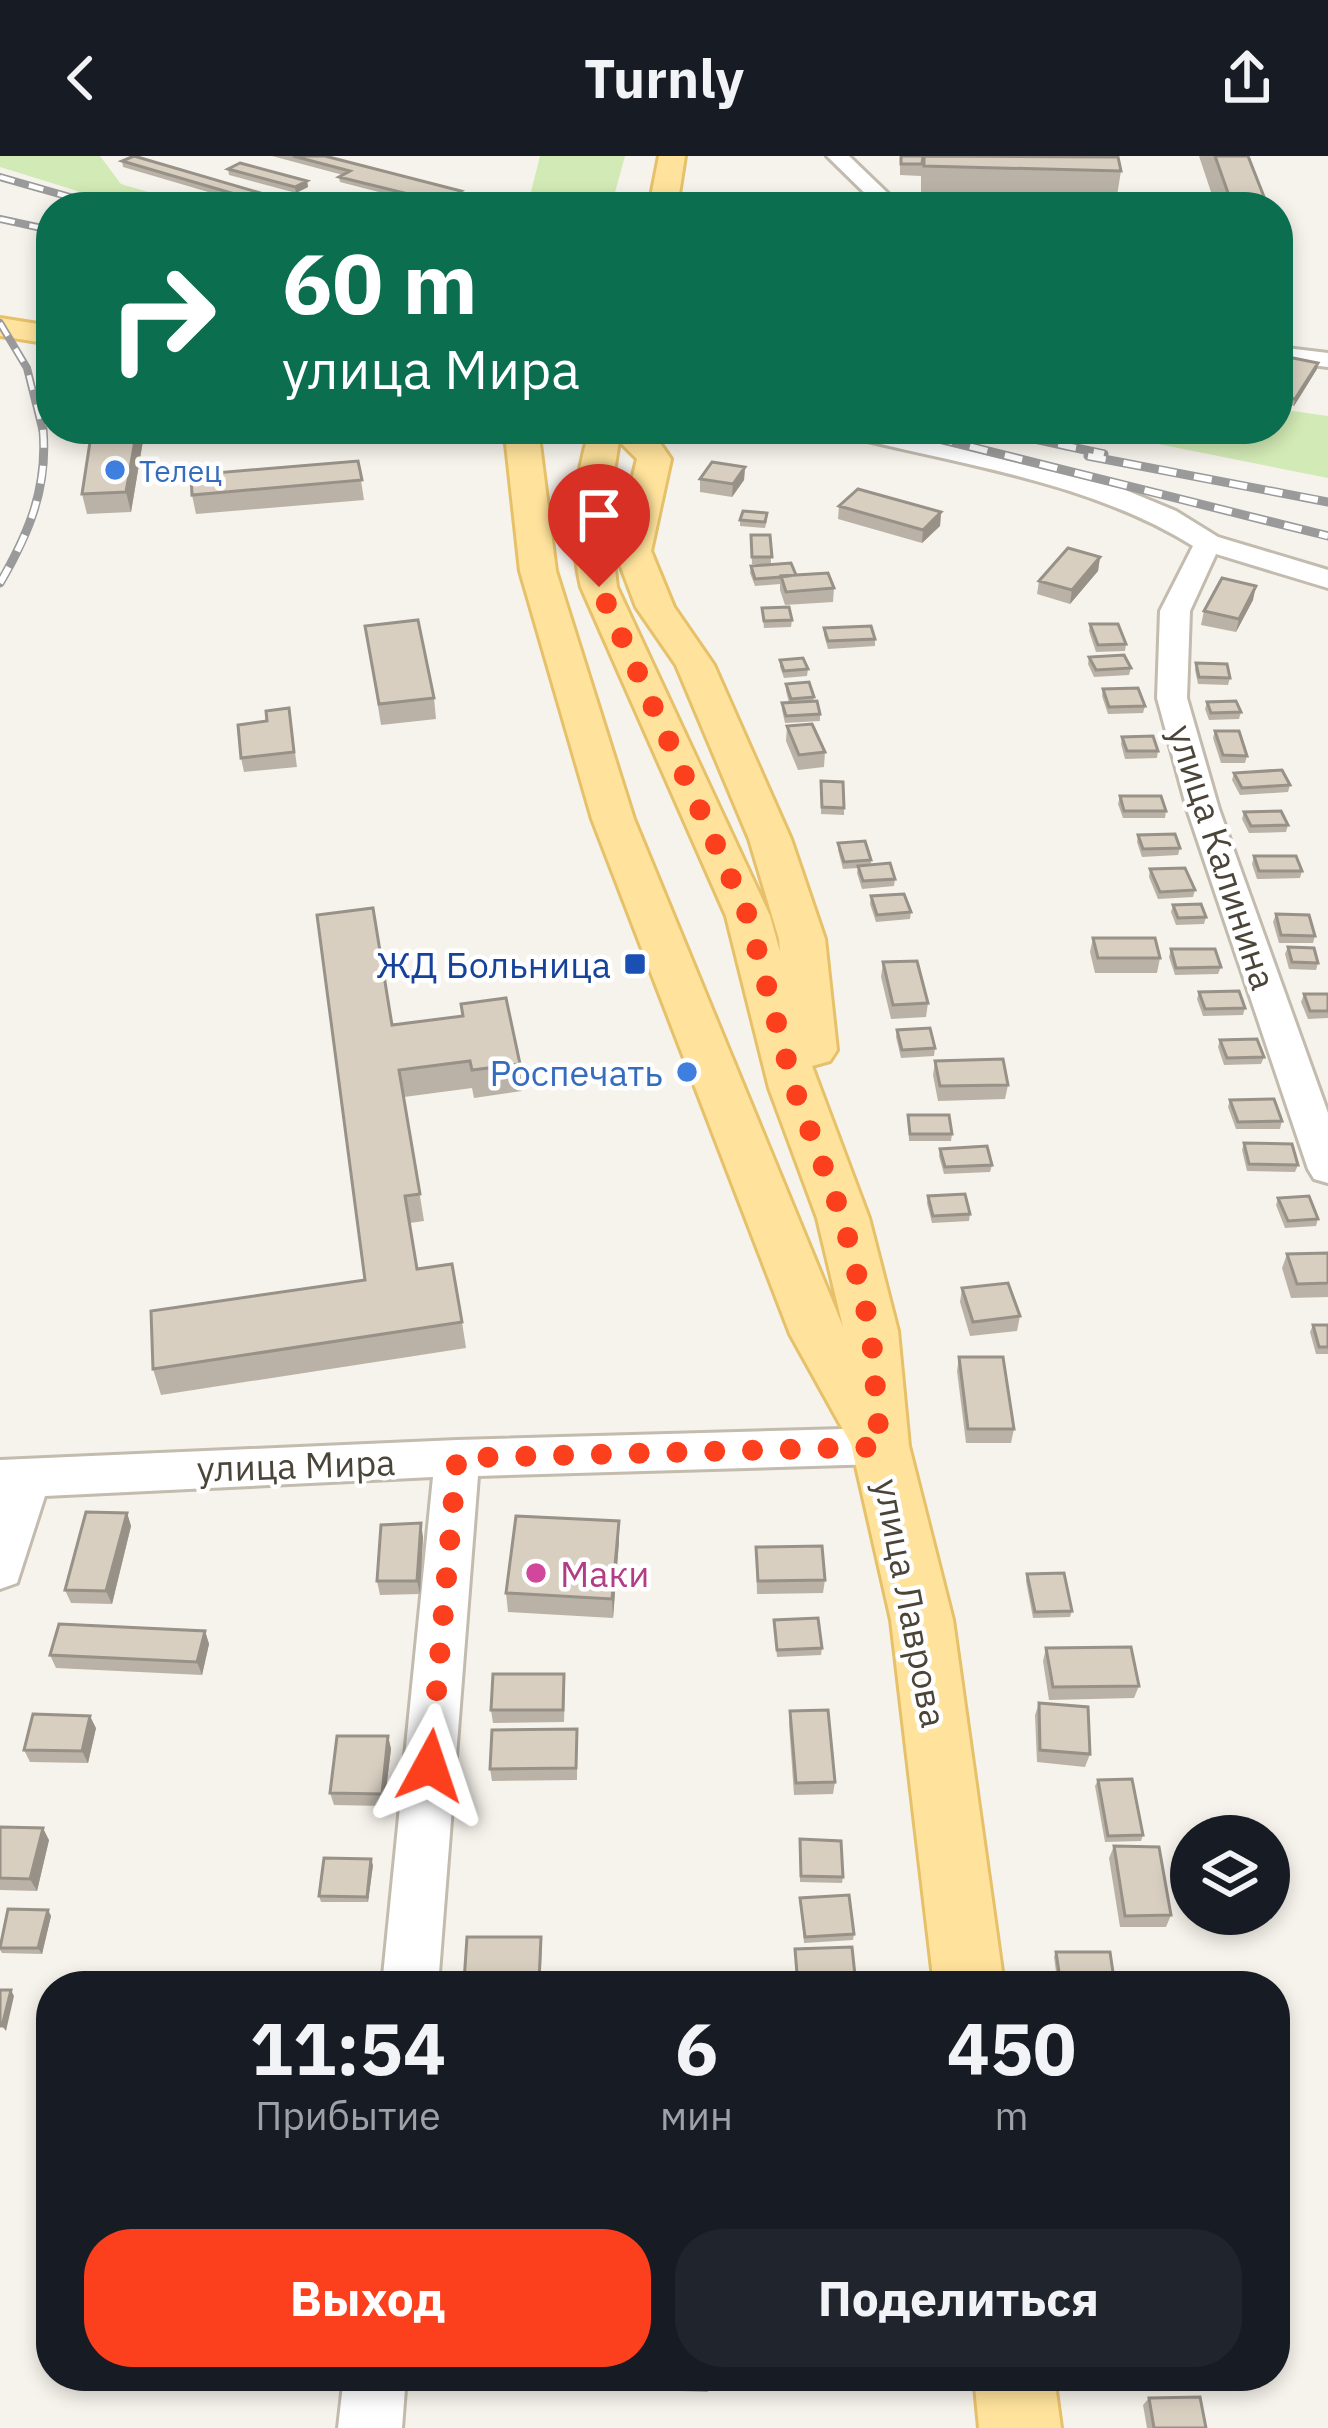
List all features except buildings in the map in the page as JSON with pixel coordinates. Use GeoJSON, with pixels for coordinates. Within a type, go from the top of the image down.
{"type":"FeatureCollection","features":[{"type":"Feature","properties":{"kind":"main road"},"geometry":{"type":"LineString","coordinates":[[666,192],[672,156]]}},
{"type":"Feature","properties":{"kind":"main road"},"geometry":{"type":"LineString","coordinates":[[0,327],[36,333]]}},
{"type":"Feature","properties":{"kind":"main road"},"geometry":{"type":"LineString","coordinates":[[523,444],[538,571],[613,819],[818,1334],[880,1447]]}},
{"type":"Feature","properties":{"kind":"main road","name":"улица Лаврова"},"geometry":{"type":"LineString","coordinates":[[601,444],[590,482],[588,548],[599,587],[748,916],[794,1088],[843,1219],[871,1331],[880,1447],[922,1620],[967,1971]]}},
{"type":"Feature","properties":{"kind":"main road"},"geometry":{"type":"LineString","coordinates":[[644,444],[654,459],[633,551],[655,607],[695,665],[770,839],[802,939],[814,1059],[794,1088]]}},
{"type":"Feature","properties":{"kind":"main road"},"geometry":{"type":"LineString","coordinates":[[688,1000],[768,980]]}},
{"type":"Feature","properties":{"kind":"main road"},"geometry":{"type":"LineString","coordinates":[[1016,2391],[1020,2428]]}},
{"type":"Feature","properties":{"kind":"street"},"geometry":{"type":"LineString","coordinates":[[837,156],[875,192]]}},
{"type":"Feature","properties":{"kind":"street"},"geometry":{"type":"LineString","coordinates":[[1293,356],[1328,360]]}},
{"type":"Feature","properties":{"kind":"street"},"geometry":{"type":"LineString","coordinates":[[908,444],[1113,495],[1166,517],[1208,543],[1328,579]]}},
{"type":"Feature","properties":{"kind":"street","name":"улица Калинина"},"geometry":{"type":"LineString","coordinates":[[1208,543],[1175,611],[1172,698],[1202,809],[1328,1169]]}},
{"type":"Feature","properties":{"kind":"street","name":"улица Мира"},"geometry":{"type":"LineString","coordinates":[[14,1478],[457,1458],[880,1447]]}},
{"type":"Feature","properties":{"kind":"street"},"geometry":{"type":"LineString","coordinates":[[411,1971],[457,1458]]}},
{"type":"Feature","properties":{"kind":"street"},"geometry":{"type":"LineString","coordinates":[[0,1569],[14,1478]]}},
{"type":"Feature","properties":{"kind":"street"},"geometry":{"type":"LineString","coordinates":[[370,2428],[373,2391]]}},
{"type":"Feature","properties":{"kind":"green space"},"geometry":{"type":"Polygon","coordinates":[[[0,156],[100,156],[121,184],[148,192],[81,192],[0,167],[0,156]]]}},
{"type":"Feature","properties":{"kind":"green space"},"geometry":{"type":"Polygon","coordinates":[[[540,156],[625,156],[615,192],[531,192],[540,156]]]}},
{"type":"Feature","properties":{"kind":"green space"},"geometry":{"type":"Polygon","coordinates":[[[1293,411],[1328,416],[1328,478],[1158,444],[1293,444],[1293,411]]]}},
{"type":"Feature","properties":{"kind":"railway"},"geometry":{"type":"LineString","coordinates":[[0,177],[52,192]]}},
{"type":"Feature","properties":{"kind":"railway"},"geometry":{"type":"LineString","coordinates":[[0,219],[36,227]]}},
{"type":"Feature","properties":{"kind":"railway"},"geometry":{"type":"LineString","coordinates":[[0,323],[27,368],[36,404]]}},
{"type":"Feature","properties":{"kind":"railway"},"geometry":{"type":"LineString","coordinates":[[0,583],[34,509],[44,444]]}},
{"type":"Feature","properties":{"kind":"railway"},"geometry":{"type":"LineString","coordinates":[[960,444],[1328,536]]}},
{"type":"Feature","properties":{"kind":"railway"},"geometry":{"type":"LineString","coordinates":[[1058,444],[1104,454]]}},
{"type":"Feature","properties":{"kind":"railway"},"geometry":{"type":"LineString","coordinates":[[1088,456],[1328,502]]}},
{"type":"Feature","properties":{"kind":"place","name":"Телец"},"geometry":{"type":"Point","coordinates":[115,470]}},
{"type":"Feature","properties":{"kind":"place","name":"ЖД Больница"},"geometry":{"type":"Point","coordinates":[635,964]}},
{"type":"Feature","properties":{"kind":"place","name":"Роспечать"},"geometry":{"type":"Point","coordinates":[687,1072]}},
{"type":"Feature","properties":{"kind":"place","name":"Маки"},"geometry":{"type":"Point","coordinates":[536,1573]}},
{"type":"Feature","properties":{"kind":"route"},"geometry":{"type":"LineString","coordinates":[[430,1766],[457,1458],[880,1447],[871,1331],[843,1219],[794,1088],[748,916],[599,587]]}}]}
